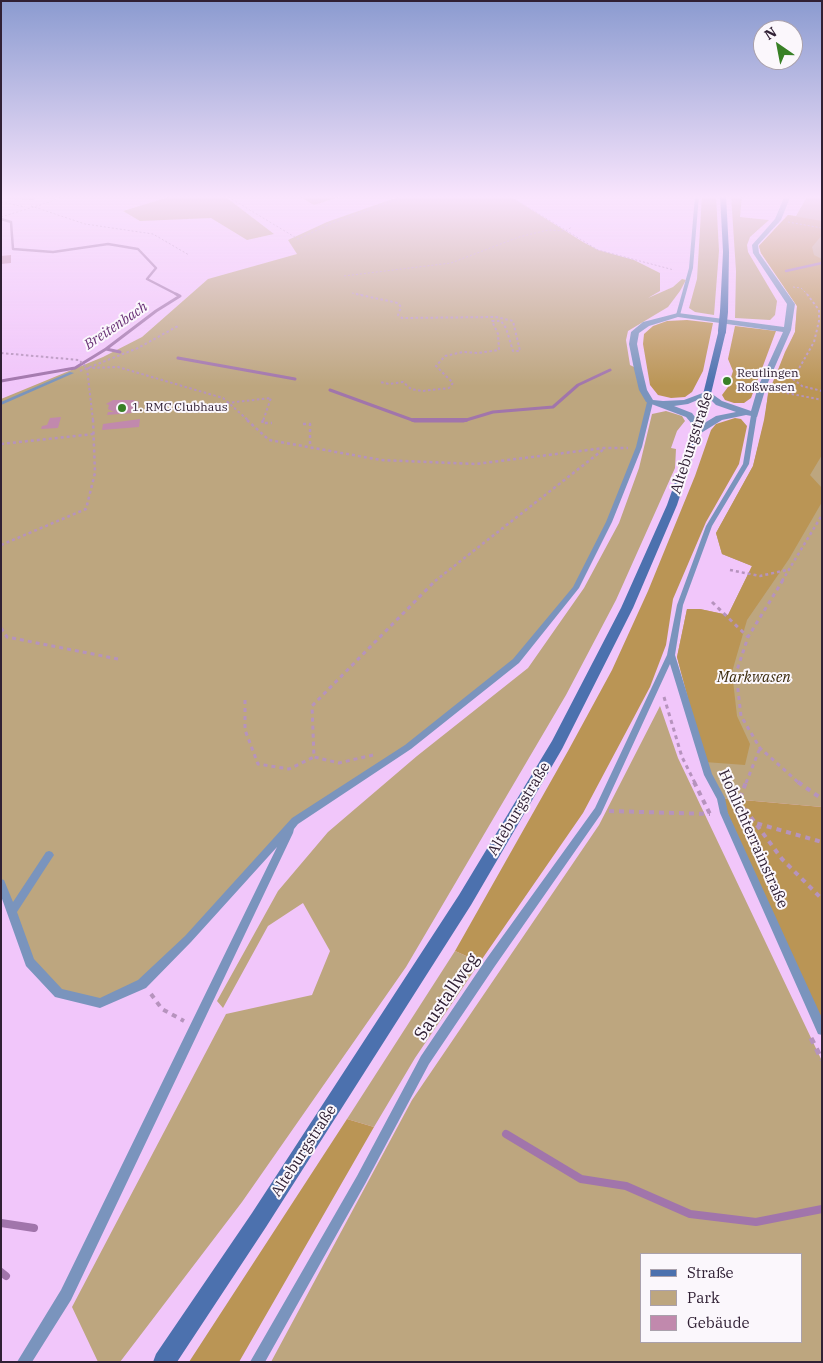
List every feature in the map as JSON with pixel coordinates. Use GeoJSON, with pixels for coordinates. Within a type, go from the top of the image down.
{"type":"FeatureCollection","features":[{"type":"Feature","properties":{"kind":"main road","name":"Alteburgstraße"},"geometry":{"type":"LineString","coordinates":[[164,1362],[254,1228],[465,900],[557,745],[610,643],[672,505],[698,431],[722,331],[726,259]]}},
{"type":"Feature","properties":{"kind":"street"},"geometry":{"type":"LineString","coordinates":[[663,404],[690,401],[708,393],[719,403],[743,413],[754,415],[762,387],[787,330],[791,304],[760,259]]}},
{"type":"Feature","properties":{"kind":"street"},"geometry":{"type":"LineString","coordinates":[[743,413],[719,418],[698,431],[696,422],[689,414],[663,404],[650,402],[643,390],[638,368],[633,344],[635,332],[646,324],[678,315],[787,330]]}},
{"type":"Feature","properties":{"kind":"lane"},"geometry":{"type":"LineString","coordinates":[[678,315],[692,259]]}},
{"type":"Feature","properties":{"kind":"lane"},"geometry":{"type":"LineString","coordinates":[[1,404],[72,374]]}},
{"type":"Feature","properties":{"kind":"lane"},"geometry":{"type":"LineString","coordinates":[[1,883],[30,962],[59,993],[100,1003],[142,984],[188,939],[295,821],[408,747],[516,661],[576,588],[609,522],[639,447],[650,402]]}},
{"type":"Feature","properties":{"kind":"lane"},"geometry":{"type":"LineString","coordinates":[[671,655],[680,605],[709,526],[746,464],[754,415]]}},
{"type":"Feature","properties":{"kind":"lane","name":"Saustallweg"},"geometry":{"type":"LineString","coordinates":[[257,1362],[361,1180],[425,1060],[491,962],[598,811],[671,655]]}},
{"type":"Feature","properties":{"kind":"lane","name":"Hohlichterrainstraße"},"geometry":{"type":"LineString","coordinates":[[671,655],[708,775],[721,798],[724,813],[822,1030]]}},
{"type":"Feature","properties":{"kind":"lane"},"geometry":{"type":"LineString","coordinates":[[24,1362],[66,1295],[295,821]]}},
{"type":"Feature","properties":{"kind":"lane"},"geometry":{"type":"LineString","coordinates":[[12,911],[49,855]]}},
{"type":"Feature","properties":{"kind":"path"},"geometry":{"type":"LineString","coordinates":[[344,276],[451,262],[462,259]]}},
{"type":"Feature","properties":{"kind":"path"},"geometry":{"type":"LineString","coordinates":[[631,259],[674,270]]}},
{"type":"Feature","properties":{"kind":"path"},"geometry":{"type":"LineString","coordinates":[[778,286],[801,288],[814,301],[819,310],[819,321],[814,342],[793,379],[802,386],[822,391]]}},
{"type":"Feature","properties":{"kind":"path"},"geometry":{"type":"LineString","coordinates":[[352,293],[398,303],[401,307],[398,315],[402,318],[496,317],[513,322],[520,351],[513,351],[506,328],[500,321],[492,321],[498,334],[499,350],[478,353],[463,352],[445,356],[436,366],[453,383],[449,388],[422,391],[411,389],[403,382],[389,384],[380,382]]}},
{"type":"Feature","properties":{"kind":"path"},"geometry":{"type":"LineString","coordinates":[[87,368],[138,348],[178,326]]}},
{"type":"Feature","properties":{"kind":"path"},"geometry":{"type":"LineString","coordinates":[[1,353],[79,360],[87,368],[94,434],[95,474],[86,509],[1,544]]}},
{"type":"Feature","properties":{"kind":"path"},"geometry":{"type":"LineString","coordinates":[[87,368],[118,367],[223,398],[269,440],[381,460],[476,464],[604,448],[639,447]]}},
{"type":"Feature","properties":{"kind":"path"},"geometry":{"type":"LineString","coordinates":[[762,387],[822,400]]}},
{"type":"Feature","properties":{"kind":"path"},"geometry":{"type":"LineString","coordinates":[[227,403],[271,398],[258,430]]}},
{"type":"Feature","properties":{"kind":"path"},"geometry":{"type":"LineString","coordinates":[[262,423],[272,424]]}},
{"type":"Feature","properties":{"kind":"path"},"geometry":{"type":"LineString","coordinates":[[303,424],[310,424],[310,447]]}},
{"type":"Feature","properties":{"kind":"path"},"geometry":{"type":"LineString","coordinates":[[1,444],[94,434]]}},
{"type":"Feature","properties":{"kind":"path"},"geometry":{"type":"LineString","coordinates":[[314,757],[312,706],[442,574],[604,448]]}},
{"type":"Feature","properties":{"kind":"path"},"geometry":{"type":"LineString","coordinates":[[822,515],[748,637],[736,673],[741,716],[760,748],[801,785],[822,799]]}},
{"type":"Feature","properties":{"kind":"path"},"geometry":{"type":"LineString","coordinates":[[730,570],[760,576],[788,570]]}},
{"type":"Feature","properties":{"kind":"path"},"geometry":{"type":"LineString","coordinates":[[712,602],[748,637]]}},
{"type":"Feature","properties":{"kind":"path"},"geometry":{"type":"LineString","coordinates":[[1,628],[7,637],[118,659]]}},
{"type":"Feature","properties":{"kind":"path"},"geometry":{"type":"LineString","coordinates":[[598,811],[711,814],[682,757],[665,705],[664,693],[656,688]]}},
{"type":"Feature","properties":{"kind":"path"},"geometry":{"type":"LineString","coordinates":[[245,700],[245,730],[258,764],[289,769],[314,757],[339,763],[382,753]]}},
{"type":"Feature","properties":{"kind":"path"},"geometry":{"type":"LineString","coordinates":[[724,813],[739,801],[760,748]]}},
{"type":"Feature","properties":{"kind":"path"},"geometry":{"type":"LineString","coordinates":[[739,801],[782,859],[822,899]]}},
{"type":"Feature","properties":{"kind":"path"},"geometry":{"type":"LineString","coordinates":[[755,823],[822,842]]}},
{"type":"Feature","properties":{"kind":"path"},"geometry":{"type":"LineString","coordinates":[[142,984],[162,1009],[195,1027]]}},
{"type":"Feature","properties":{"kind":"green space"},"geometry":{"type":"Polygon","coordinates":[[[281,259],[629,259],[660,273],[660,291],[648,298],[673,287],[682,279],[686,280],[668,307],[628,331],[626,340],[630,365],[638,369],[650,402],[639,447],[609,522],[576,588],[516,661],[408,747],[295,821],[142,984],[100,1003],[59,993],[30,962],[1,883],[1,399],[103,357],[142,337],[208,279],[281,259]]]}},
{"type":"Feature","properties":{"kind":"green space"},"geometry":{"type":"Polygon","coordinates":[[[698,259],[718,259],[714,315],[695,312],[689,308],[697,279],[698,259]]]}},
{"type":"Feature","properties":{"kind":"green space"},"geometry":{"type":"Polygon","coordinates":[[[735,259],[752,259],[777,301],[775,315],[770,320],[735,318],[735,259]]]}},
{"type":"Feature","properties":{"kind":"green space","name":"Markwasen"},"geometry":{"type":"Polygon","coordinates":[[[765,259],[822,259],[822,807],[721,798],[705,762],[677,657],[687,609],[700,609],[728,615],[752,566],[722,554],[716,533],[753,466],[765,419],[768,393],[795,332],[797,306],[765,259]]]}},
{"type":"Feature","properties":{"kind":"green space"},"geometry":{"type":"Polygon","coordinates":[[[666,411],[682,416],[685,421],[677,431],[671,448],[676,449],[675,468],[616,600],[566,695],[406,967],[242,1202],[120,1362],[98,1362],[72,1307],[226,1014],[312,995],[330,951],[303,903],[268,926],[223,1008],[217,1001],[278,891],[328,832],[417,756],[528,668],[584,588],[619,523],[639,468],[652,414],[666,411]]]}},
{"type":"Feature","properties":{"kind":"green space"},"geometry":{"type":"Polygon","coordinates":[[[660,706],[678,758],[822,1061],[822,1362],[271,1362],[412,1100],[599,825],[660,706]]]}},
{"type":"Feature","properties":{"kind":"green space"},"geometry":{"type":"Polygon","coordinates":[[[455,951],[480,962],[415,1058],[374,1127],[347,1119],[455,951]]]}},
{"type":"Feature","properties":{"kind":"shaded area"},"geometry":{"type":"Polygon","coordinates":[[[765,259],[822,259],[822,455],[810,475],[822,488],[822,502],[789,559],[747,620],[732,672],[737,716],[750,744],[745,765],[705,762],[677,657],[687,609],[700,609],[728,615],[752,566],[722,554],[716,533],[753,466],[768,395],[795,332],[797,306],[765,259]]]}},
{"type":"Feature","properties":{"kind":"shaded area"},"geometry":{"type":"Polygon","coordinates":[[[687,320],[713,323],[703,371],[692,392],[685,397],[671,398],[658,395],[650,385],[643,344],[644,334],[653,326],[667,321],[687,320]]]}},
{"type":"Feature","properties":{"kind":"shaded area"},"geometry":{"type":"Polygon","coordinates":[[[735,326],[776,331],[751,398],[744,403],[734,403],[725,400],[722,395],[728,387],[733,371],[728,359],[735,326]]]}},
{"type":"Feature","properties":{"kind":"shaded area"},"geometry":{"type":"Polygon","coordinates":[[[735,418],[741,419],[747,426],[739,464],[706,522],[673,599],[666,645],[650,687],[583,813],[480,962],[455,951],[612,670],[648,591],[695,476],[711,430],[716,424],[735,418]]]}},
{"type":"Feature","properties":{"kind":"shaded area"},"geometry":{"type":"Polygon","coordinates":[[[721,798],[822,807],[822,1032],[721,798]]]}},
{"type":"Feature","properties":{"kind":"shaded area"},"geometry":{"type":"Polygon","coordinates":[[[347,1119],[374,1127],[239,1362],[189,1362],[347,1119]]]}},
{"type":"Feature","properties":{"kind":"building"},"geometry":{"type":"Polygon","coordinates":[[[1,259],[11,259],[11,263],[1,264],[1,259]]]}},
{"type":"Feature","properties":{"kind":"building","name":"1. RMC Clubhaus"},"geometry":{"type":"Polygon","coordinates":[[[113,400],[133,400],[139,402],[138,407],[131,410],[132,413],[107,415],[108,412],[114,412],[108,409],[109,405],[106,404],[113,400]]]}},
{"type":"Feature","properties":{"kind":"building"},"geometry":{"type":"Polygon","coordinates":[[[61,417],[58,428],[41,429],[42,426],[47,425],[50,418],[61,417]]]}},
{"type":"Feature","properties":{"kind":"building"},"geometry":{"type":"Polygon","coordinates":[[[140,419],[139,427],[102,430],[103,424],[140,419]]]}},
{"type":"Feature","properties":{"kind":"waterway","name":"Breitenbach"},"geometry":{"type":"LineString","coordinates":[[147,259],[156,268],[147,279],[178,295]]}},
{"type":"Feature","properties":{"kind":"waterway"},"geometry":{"type":"LineString","coordinates":[[786,271],[822,263]]}},
{"type":"Feature","properties":{"kind":"waterway","name":"Breitenbach"},"geometry":{"type":"LineString","coordinates":[[106,349],[156,311],[180,296],[178,295]]}},
{"type":"Feature","properties":{"kind":"waterway","name":"Breitenbach"},"geometry":{"type":"LineString","coordinates":[[1,381],[75,368],[106,349]]}},
{"type":"Feature","properties":{"kind":"waterway"},"geometry":{"type":"LineString","coordinates":[[106,349],[120,352]]}},
{"type":"Feature","properties":{"kind":"waterway"},"geometry":{"type":"LineString","coordinates":[[178,358],[295,379]]}},
{"type":"Feature","properties":{"kind":"waterway"},"geometry":{"type":"LineString","coordinates":[[330,390],[415,421],[463,421],[493,412],[553,407],[578,385],[610,370]]}},
{"type":"Feature","properties":{"kind":"waterway"},"geometry":{"type":"LineString","coordinates":[[413,420],[466,420]]}},
{"type":"Feature","properties":{"kind":"waterway"},"geometry":{"type":"LineString","coordinates":[[506,1134],[581,1179],[626,1186],[690,1214],[756,1222],[822,1209]]}},
{"type":"Feature","properties":{"kind":"waterway"},"geometry":{"type":"LineString","coordinates":[[1,1223],[34,1228]]}},
{"type":"Feature","properties":{"kind":"waterway","name":"Breitenbach"},"geometry":{"type":"LineString","coordinates":[[1,1272],[6,1276]]}},
{"type":"Feature","properties":{"kind":"place","name":"Reutlingen Roßwasen"},"geometry":{"type":"Point","coordinates":[727,381]}},
{"type":"Feature","properties":{"kind":"place","name":"1. RMC Clubhaus"},"geometry":{"type":"Point","coordinates":[122,408]}}]}
